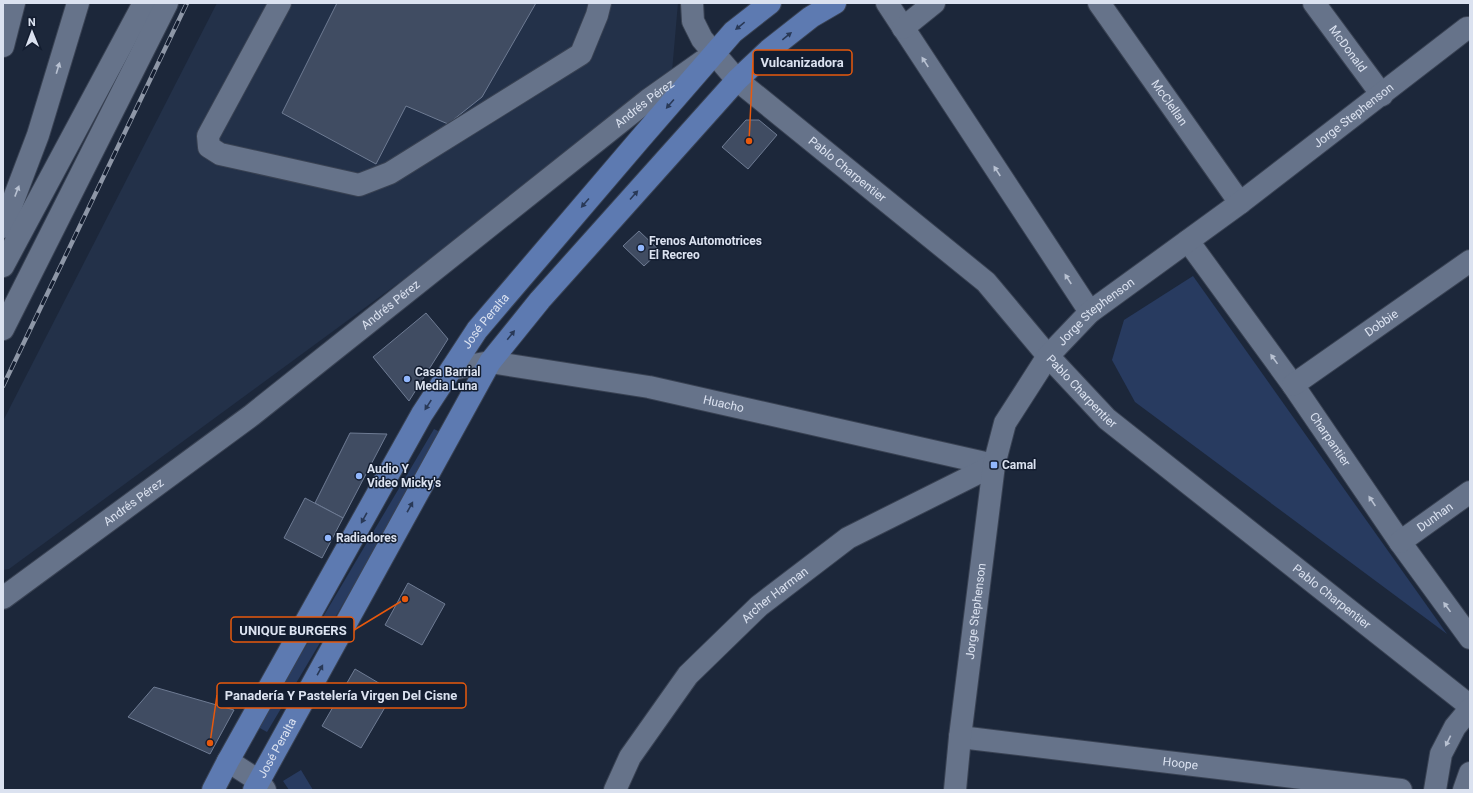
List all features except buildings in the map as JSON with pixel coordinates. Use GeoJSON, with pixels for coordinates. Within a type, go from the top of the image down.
{"type":"FeatureCollection","features":[{"type":"Feature","properties":{"kind":"main road","name":"Andrés Pérez"},"geometry":{"type":"LineString","coordinates":[[714,54],[733,32],[770,3]]}},
{"type":"Feature","properties":{"kind":"main road"},"geometry":{"type":"LineString","coordinates":[[737,80],[769,50],[805,22],[835,3]]}},
{"type":"Feature","properties":{"kind":"main road","name":"José Peralta"},"geometry":{"type":"LineString","coordinates":[[213,790],[422,414],[477,330],[714,54]]}},
{"type":"Feature","properties":{"kind":"main road","name":"José Peralta"},"geometry":{"type":"LineString","coordinates":[[259,787],[490,362],[540,300],[737,80]]}},
{"type":"Feature","properties":{"kind":"street"},"geometry":{"type":"LineString","coordinates":[[3,46],[14,3]]}},
{"type":"Feature","properties":{"kind":"street"},"geometry":{"type":"LineString","coordinates":[[3,227],[38,135],[78,3]]}},
{"type":"Feature","properties":{"kind":"street"},"geometry":{"type":"LineString","coordinates":[[3,266],[144,3]]}},
{"type":"Feature","properties":{"kind":"street"},"geometry":{"type":"LineString","coordinates":[[3,329],[167,3]]}},
{"type":"Feature","properties":{"kind":"street"},"geometry":{"type":"LineString","coordinates":[[280,3],[208,136],[209,147],[220,154],[359,185],[390,173],[581,54],[597,15],[600,3]]}},
{"type":"Feature","properties":{"kind":"street","name":"Pablo Charpentier"},"geometry":{"type":"LineString","coordinates":[[692,3],[693,22],[702,39],[737,80],[986,282],[1048,356],[1106,419],[1470,706]]}},
{"type":"Feature","properties":{"kind":"street"},"geometry":{"type":"LineString","coordinates":[[887,3],[1090,312]]}},
{"type":"Feature","properties":{"kind":"street"},"geometry":{"type":"LineString","coordinates":[[903,28],[934,3]]}},
{"type":"Feature","properties":{"kind":"street","name":"McClellan"},"geometry":{"type":"LineString","coordinates":[[1099,3],[1240,204]]}},
{"type":"Feature","properties":{"kind":"street","name":"McDonald"},"geometry":{"type":"LineString","coordinates":[[1314,3],[1382,95]]}},
{"type":"Feature","properties":{"kind":"street","name":"Jorge Stephenson"},"geometry":{"type":"LineString","coordinates":[[955,790],[960,737],[994,465],[1005,423],[1048,356],[1090,312],[1240,204],[1467,28]]}},
{"type":"Feature","properties":{"kind":"street","name":"Andrés Pérez"},"geometry":{"type":"LineString","coordinates":[[3,598],[252,415],[648,100],[714,54]]}},
{"type":"Feature","properties":{"kind":"street","name":"Charpantier"},"geometry":{"type":"LineString","coordinates":[[1188,242],[1293,385],[1400,542],[1470,638]]}},
{"type":"Feature","properties":{"kind":"street","name":"Dobbie"},"geometry":{"type":"LineString","coordinates":[[1293,385],[1470,261]]}},
{"type":"Feature","properties":{"kind":"street","name":"Huacho"},"geometry":{"type":"LineString","coordinates":[[452,369],[490,362],[649,388],[994,465]]}},
{"type":"Feature","properties":{"kind":"street","name":"Archer Harman"},"geometry":{"type":"LineString","coordinates":[[615,790],[630,757],[688,674],[759,606],[848,538],[994,465]]}},
{"type":"Feature","properties":{"kind":"street","name":"Dunhan"},"geometry":{"type":"LineString","coordinates":[[1400,542],[1470,492]]}},
{"type":"Feature","properties":{"kind":"street"},"geometry":{"type":"LineString","coordinates":[[1435,790],[1442,754],[1454,727],[1470,710]]}},
{"type":"Feature","properties":{"kind":"street","name":"Hoope"},"geometry":{"type":"LineString","coordinates":[[960,737],[1401,790]]}},
{"type":"Feature","properties":{"kind":"street"},"geometry":{"type":"LineString","coordinates":[[228,761],[259,787]]}},
{"type":"Feature","properties":{"kind":"street"},"geometry":{"type":"LineString","coordinates":[[1464,790],[1470,772]]}},
{"type":"Feature","properties":{"kind":"shaded area"},"geometry":{"type":"Polygon","coordinates":[[[217,3],[678,3],[671,83],[9,569],[3,570],[3,421],[217,3]]]}},
{"type":"Feature","properties":{"kind":"shaded area"},"geometry":{"type":"Polygon","coordinates":[[[1193,276],[1447,634],[1135,402],[1112,360],[1124,320],[1193,276]]]}},
{"type":"Feature","properties":{"kind":"shaded area"},"geometry":{"type":"Polygon","coordinates":[[[434,429],[444,434],[267,732],[258,727],[434,429]]]}},
{"type":"Feature","properties":{"kind":"shaded area"},"geometry":{"type":"Polygon","coordinates":[[[301,770],[313,790],[289,790],[283,781],[301,770]]]}},
{"type":"Feature","properties":{"kind":"railway"},"geometry":{"type":"LineString","coordinates":[[3,386],[187,3]]}},
{"type":"Feature","properties":{"kind":"place","name":"Vulcanizadora"},"geometry":{"type":"Point","coordinates":[749,141]}},
{"type":"Feature","properties":{"kind":"place","name":"Frenos Automotrices El Recreo"},"geometry":{"type":"Point","coordinates":[641,248]}},
{"type":"Feature","properties":{"kind":"place","name":"Casa Barrial Media Luna"},"geometry":{"type":"Point","coordinates":[407,379]}},
{"type":"Feature","properties":{"kind":"place","name":"Camal"},"geometry":{"type":"Point","coordinates":[994,465]}},
{"type":"Feature","properties":{"kind":"place","name":"Audio Y Video Micky's"},"geometry":{"type":"Point","coordinates":[359,476]}},
{"type":"Feature","properties":{"kind":"place","name":"Radiadores"},"geometry":{"type":"Point","coordinates":[328,538]}},
{"type":"Feature","properties":{"kind":"place","name":"UNIQUE BURGERS"},"geometry":{"type":"Point","coordinates":[405,599]}},
{"type":"Feature","properties":{"kind":"place","name":"Panadería Y Pastelería Virgen Del Cisne"},"geometry":{"type":"Point","coordinates":[210,743]}}]}
